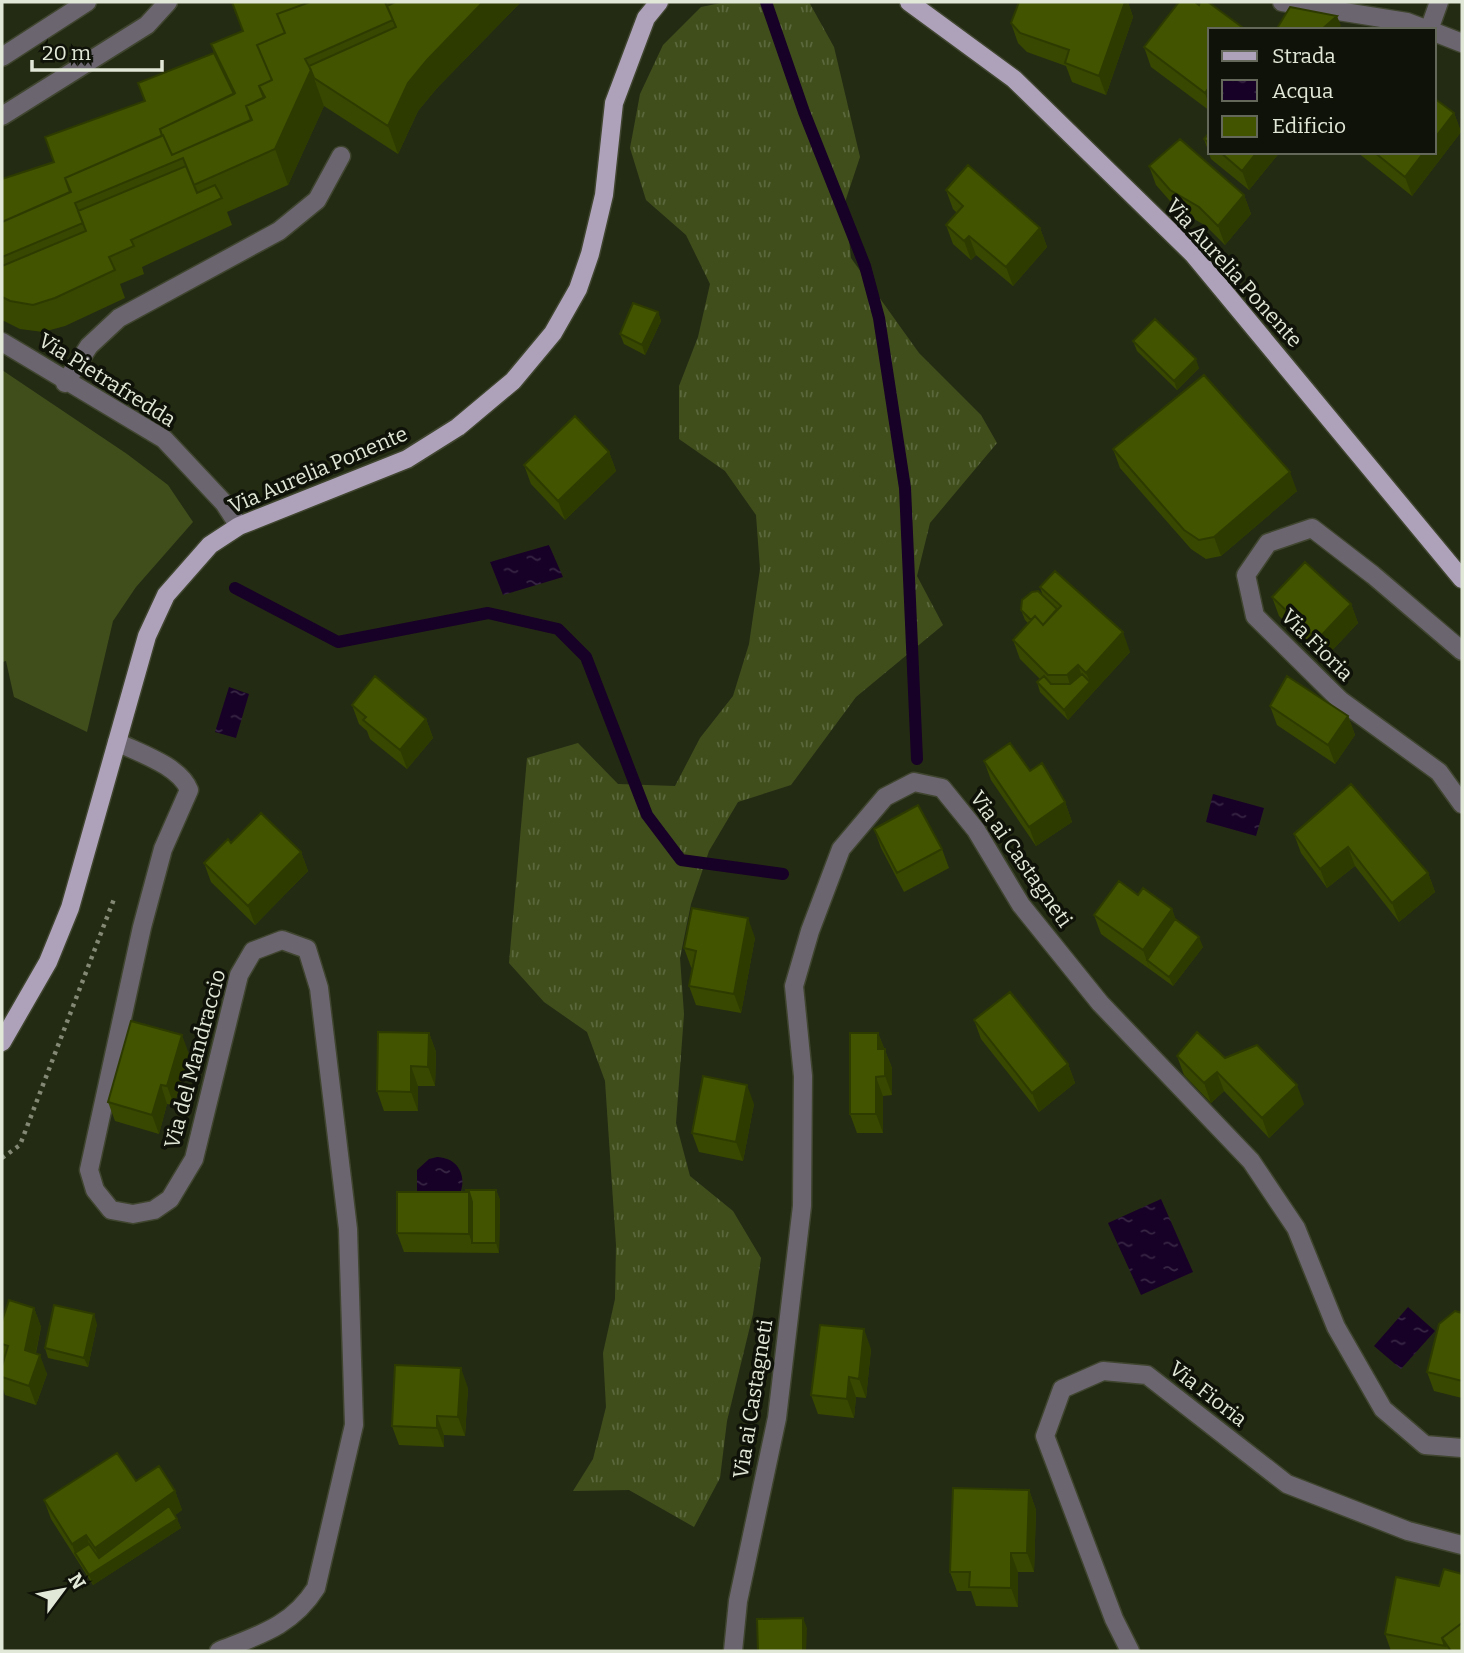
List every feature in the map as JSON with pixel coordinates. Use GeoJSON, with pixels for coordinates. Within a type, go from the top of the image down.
{"type":"FeatureCollection","features":[{"type":"Feature","properties":{"kind":"main road","name":"Via Aurelia Ponente"},"geometry":{"type":"LineString","coordinates":[[2,1042],[48,962],[70,908],[147,636],[166,595],[196,557],[239,526],[407,459],[458,427],[513,381],[553,332],[578,289],[590,254],[604,195],[614,103],[646,18],[659,2]]}},
{"type":"Feature","properties":{"kind":"main road","name":"Via Aurelia Ponente"},"geometry":{"type":"LineString","coordinates":[[909,2],[1014,79],[1193,254],[1462,579]]}},
{"type":"Feature","properties":{"kind":"street"},"geometry":{"type":"LineString","coordinates":[[2,57],[87,2]]}},
{"type":"Feature","properties":{"kind":"street"},"geometry":{"type":"LineString","coordinates":[[2,116],[147,25],[168,2]]}},
{"type":"Feature","properties":{"kind":"street"},"geometry":{"type":"LineString","coordinates":[[1282,2],[1407,22],[1423,28]]}},
{"type":"Feature","properties":{"kind":"street"},"geometry":{"type":"LineString","coordinates":[[1429,28],[1439,2]]}},
{"type":"Feature","properties":{"kind":"street"},"geometry":{"type":"LineString","coordinates":[[1436,33],[1462,43]]}},
{"type":"Feature","properties":{"kind":"street"},"geometry":{"type":"LineString","coordinates":[[65,383],[89,346],[119,318],[279,230],[317,200],[341,156]]}},
{"type":"Feature","properties":{"kind":"street","name":"Via Pietrafredda"},"geometry":{"type":"LineString","coordinates":[[2,342],[65,383],[164,439],[224,503],[239,526]]}},
{"type":"Feature","properties":{"kind":"street","name":"Via Fioria"},"geometry":{"type":"LineString","coordinates":[[1462,651],[1373,575],[1311,528],[1268,543],[1246,575],[1255,616],[1340,701],[1439,772],[1462,804]]}},
{"type":"Feature","properties":{"kind":"street","name":"Via del Mandraccio"},"geometry":{"type":"LineString","coordinates":[[117,742],[176,773],[185,780],[189,790],[163,849],[142,927],[89,1170],[95,1190],[111,1210],[133,1214],[154,1210],[170,1199],[194,1159],[239,975],[253,951],[282,940],[307,948],[319,988],[348,1230],[354,1425],[316,1588],[302,1611],[269,1631],[219,1651]]}},
{"type":"Feature","properties":{"kind":"street","name":"Via ai Castagneti"},"geometry":{"type":"LineString","coordinates":[[733,1651],[738,1601],[777,1418],[802,1206],[803,1076],[794,986],[810,931],[841,849],[885,797],[914,782],[942,788],[976,830],[1021,905],[1100,1003],[1251,1161],[1296,1228],[1336,1327],[1384,1409],[1424,1445],[1462,1448]]}},
{"type":"Feature","properties":{"kind":"street","name":"Via Fioria"},"geometry":{"type":"LineString","coordinates":[[1129,1651],[1114,1619],[1045,1436],[1062,1389],[1103,1371],[1147,1375],[1287,1484],[1408,1531],[1462,1545]]}},
{"type":"Feature","properties":{"kind":"path"},"geometry":{"type":"LineString","coordinates":[[2,1158],[20,1145],[117,890]]}},
{"type":"Feature","properties":{"kind":"green space"},"geometry":{"type":"Polygon","coordinates":[[[726,2],[809,2],[834,47],[860,157],[845,202],[851,258],[919,353],[981,415],[997,443],[930,523],[917,576],[943,625],[856,697],[791,785],[738,802],[709,851],[691,904],[680,958],[684,1014],[676,1123],[690,1176],[733,1211],[761,1258],[753,1314],[727,1421],[720,1478],[694,1527],[629,1490],[573,1491],[593,1459],[606,1407],[603,1353],[615,1299],[616,1245],[605,1081],[587,1032],[544,1002],[509,963],[527,758],[578,743],[618,784],[675,786],[700,738],[733,696],[749,644],[760,569],[756,515],[725,471],[679,439],[679,386],[698,337],[710,284],[686,235],[646,200],[630,148],[640,94],[663,45],[701,7],[726,2]]]}},
{"type":"Feature","properties":{"kind":"green space"},"geometry":{"type":"Polygon","coordinates":[[[2,370],[127,454],[168,485],[193,522],[136,587],[113,621],[87,732],[14,697],[6,661],[2,662],[2,370]]]}},
{"type":"Feature","properties":{"kind":"water"},"geometry":{"type":"Polygon","coordinates":[[[549,545],[563,577],[503,595],[490,562],[549,545]]]}},
{"type":"Feature","properties":{"kind":"water"},"geometry":{"type":"Polygon","coordinates":[[[229,687],[249,694],[236,738],[215,732],[229,687]]]}},
{"type":"Feature","properties":{"kind":"water"},"geometry":{"type":"Polygon","coordinates":[[[1213,794],[1264,808],[1256,836],[1206,822],[1213,794]]]}},
{"type":"Feature","properties":{"kind":"water"},"geometry":{"type":"Polygon","coordinates":[[[437,1157],[451,1161],[460,1170],[462,1189],[459,1196],[417,1193],[417,1170],[429,1159],[437,1157]]]}},
{"type":"Feature","properties":{"kind":"water"},"geometry":{"type":"Polygon","coordinates":[[[1161,1199],[1193,1272],[1141,1295],[1108,1223],[1161,1199]]]}},
{"type":"Feature","properties":{"kind":"water"},"geometry":{"type":"Polygon","coordinates":[[[1408,1307],[1435,1331],[1401,1369],[1374,1346],[1408,1307]]]}},
{"type":"Feature","properties":{"kind":"building"},"geometry":{"type":"Polygon","coordinates":[[[232,2],[310,2],[277,14],[285,33],[257,45],[272,80],[259,86],[264,98],[246,106],[251,120],[172,155],[160,129],[235,93],[211,44],[243,31],[232,2]]]}},
{"type":"Feature","properties":{"kind":"building"},"geometry":{"type":"Polygon","coordinates":[[[310,2],[385,2],[393,20],[305,59],[311,70],[275,149],[194,185],[183,158],[75,203],[83,223],[2,257],[2,222],[71,192],[65,178],[163,135],[172,155],[252,120],[246,106],[265,97],[259,86],[272,80],[257,45],[285,33],[277,14],[310,2]]]}},
{"type":"Feature","properties":{"kind":"building"},"geometry":{"type":"Polygon","coordinates":[[[395,2],[483,2],[408,83],[388,126],[314,78],[309,66],[396,27],[387,6],[395,2]]]}},
{"type":"Feature","properties":{"kind":"building"},"geometry":{"type":"Polygon","coordinates":[[[1019,2],[1125,2],[1099,76],[1065,63],[1069,50],[1020,33],[1011,23],[1019,2]]]}},
{"type":"Feature","properties":{"kind":"building"},"geometry":{"type":"Polygon","coordinates":[[[1179,2],[1195,2],[1199,5],[1200,2],[1208,2],[1243,28],[1208,28],[1208,89],[1205,93],[1144,47],[1179,2]]]}},
{"type":"Feature","properties":{"kind":"building"},"geometry":{"type":"Polygon","coordinates":[[[1290,7],[1337,16],[1323,28],[1277,28],[1290,7]]]}},
{"type":"Feature","properties":{"kind":"building"},"geometry":{"type":"Polygon","coordinates":[[[214,53],[234,94],[160,129],[162,136],[65,178],[70,192],[2,222],[2,179],[54,162],[45,137],[145,101],[138,83],[214,53]]]}},
{"type":"Feature","properties":{"kind":"building"},"geometry":{"type":"Polygon","coordinates":[[[1436,100],[1454,113],[1436,136],[1436,100]]]}},
{"type":"Feature","properties":{"kind":"building"},"geometry":{"type":"Polygon","coordinates":[[[1180,139],[1244,195],[1218,226],[1199,207],[1170,190],[1149,166],[1180,139]]]}},
{"type":"Feature","properties":{"kind":"building"},"geometry":{"type":"Polygon","coordinates":[[[1222,154],[1255,154],[1242,171],[1222,154]]]}},
{"type":"Feature","properties":{"kind":"building"},"geometry":{"type":"Polygon","coordinates":[[[1376,154],[1422,154],[1405,177],[1376,154]]]}},
{"type":"Feature","properties":{"kind":"building"},"geometry":{"type":"Polygon","coordinates":[[[968,165],[1040,228],[1006,267],[969,236],[964,241],[946,225],[963,206],[946,190],[968,165]]]}},
{"type":"Feature","properties":{"kind":"building"},"geometry":{"type":"Polygon","coordinates":[[[186,166],[197,193],[215,185],[222,198],[131,240],[134,246],[109,257],[115,270],[55,298],[33,305],[2,297],[2,266],[86,231],[78,211],[186,166]]]}},
{"type":"Feature","properties":{"kind":"building"},"geometry":{"type":"Polygon","coordinates":[[[633,303],[658,312],[642,345],[620,334],[633,303]]]}},
{"type":"Feature","properties":{"kind":"building"},"geometry":{"type":"Polygon","coordinates":[[[1155,319],[1196,359],[1174,381],[1133,341],[1155,319]]]}},
{"type":"Feature","properties":{"kind":"building"},"geometry":{"type":"Polygon","coordinates":[[[1204,375],[1290,472],[1214,537],[1199,540],[1184,530],[1113,449],[1204,375]]]}},
{"type":"Feature","properties":{"kind":"building"},"geometry":{"type":"Polygon","coordinates":[[[575,416],[609,452],[558,501],[524,465],[575,416]]]}},
{"type":"Feature","properties":{"kind":"building"},"geometry":{"type":"Polygon","coordinates":[[[1305,562],[1351,604],[1317,640],[1272,597],[1305,562]]]}},
{"type":"Feature","properties":{"kind":"building"},"geometry":{"type":"Polygon","coordinates":[[[1055,571],[1123,632],[1086,673],[1078,665],[1067,675],[1048,675],[1013,640],[1035,616],[1043,625],[1061,606],[1040,587],[1055,571]]]}},
{"type":"Feature","properties":{"kind":"building"},"geometry":{"type":"Polygon","coordinates":[[[1038,591],[1057,609],[1043,625],[1035,616],[1031,620],[1021,610],[1022,600],[1038,591]]]}},
{"type":"Feature","properties":{"kind":"building"},"geometry":{"type":"Polygon","coordinates":[[[1082,674],[1090,682],[1064,710],[1037,682],[1044,676],[1051,684],[1070,684],[1082,674]]]}},
{"type":"Feature","properties":{"kind":"building"},"geometry":{"type":"Polygon","coordinates":[[[375,676],[426,719],[400,750],[363,720],[366,717],[352,705],[375,676]]]}},
{"type":"Feature","properties":{"kind":"building"},"geometry":{"type":"Polygon","coordinates":[[[1287,676],[1348,716],[1328,745],[1270,706],[1287,676]]]}},
{"type":"Feature","properties":{"kind":"building"},"geometry":{"type":"Polygon","coordinates":[[[1010,743],[1030,771],[1042,763],[1065,802],[1029,827],[984,761],[1010,743]]]}},
{"type":"Feature","properties":{"kind":"building"},"geometry":{"type":"Polygon","coordinates":[[[1351,784],[1428,873],[1392,903],[1348,847],[1320,869],[1294,834],[1351,784]]]}},
{"type":"Feature","properties":{"kind":"building"},"geometry":{"type":"Polygon","coordinates":[[[918,805],[942,849],[897,873],[874,829],[918,805]]]}},
{"type":"Feature","properties":{"kind":"building"},"geometry":{"type":"Polygon","coordinates":[[[261,813],[301,852],[248,906],[204,863],[228,839],[231,843],[261,813]]]}},
{"type":"Feature","properties":{"kind":"building"},"geometry":{"type":"Polygon","coordinates":[[[1119,881],[1138,895],[1143,888],[1172,909],[1143,950],[1094,915],[1119,881]]]}},
{"type":"Feature","properties":{"kind":"building"},"geometry":{"type":"Polygon","coordinates":[[[692,908],[748,918],[734,994],[689,986],[696,951],[684,948],[692,908]]]}},
{"type":"Feature","properties":{"kind":"building"},"geometry":{"type":"Polygon","coordinates":[[[1175,919],[1199,937],[1169,977],[1147,960],[1175,919]]]}},
{"type":"Feature","properties":{"kind":"building"},"geometry":{"type":"Polygon","coordinates":[[[1010,992],[1068,1064],[1032,1093],[974,1020],[1010,992]]]}},
{"type":"Feature","properties":{"kind":"building"},"geometry":{"type":"Polygon","coordinates":[[[131,1021],[182,1035],[167,1086],[161,1085],[152,1115],[108,1102],[131,1021]]]}},
{"type":"Feature","properties":{"kind":"building"},"geometry":{"type":"Polygon","coordinates":[[[378,1032],[429,1033],[428,1067],[411,1066],[411,1092],[377,1091],[378,1032]]]}},
{"type":"Feature","properties":{"kind":"building"},"geometry":{"type":"Polygon","coordinates":[[[1197,1032],[1225,1058],[1257,1045],[1297,1085],[1262,1118],[1217,1072],[1204,1083],[1177,1056],[1197,1032]]]}},
{"type":"Feature","properties":{"kind":"building"},"geometry":{"type":"Polygon","coordinates":[[[850,1033],[878,1033],[878,1049],[885,1049],[885,1076],[876,1077],[876,1114],[850,1114],[850,1033]]]}},
{"type":"Feature","properties":{"kind":"building"},"geometry":{"type":"Polygon","coordinates":[[[703,1076],[747,1085],[736,1142],[692,1133],[703,1076]]]}},
{"type":"Feature","properties":{"kind":"building"},"geometry":{"type":"Polygon","coordinates":[[[466,1190],[496,1190],[496,1243],[472,1243],[472,1202],[466,1190]]]}},
{"type":"Feature","properties":{"kind":"building"},"geometry":{"type":"Polygon","coordinates":[[[397,1192],[469,1192],[469,1234],[397,1233],[397,1192]]]}},
{"type":"Feature","properties":{"kind":"building"},"geometry":{"type":"Polygon","coordinates":[[[9,1300],[34,1308],[25,1350],[40,1355],[29,1386],[2,1377],[8,1346],[2,1344],[2,1321],[9,1300]]]}},
{"type":"Feature","properties":{"kind":"building"},"geometry":{"type":"Polygon","coordinates":[[[54,1305],[94,1314],[84,1358],[45,1348],[54,1305]]]}},
{"type":"Feature","properties":{"kind":"building"},"geometry":{"type":"Polygon","coordinates":[[[1455,1311],[1462,1313],[1462,1381],[1427,1372],[1439,1324],[1455,1311]]]}},
{"type":"Feature","properties":{"kind":"building"},"geometry":{"type":"Polygon","coordinates":[[[820,1325],[864,1329],[859,1379],[849,1377],[847,1399],[811,1395],[820,1325]]]}},
{"type":"Feature","properties":{"kind":"building"},"geometry":{"type":"Polygon","coordinates":[[[395,1365],[461,1368],[458,1417],[437,1416],[437,1428],[392,1426],[395,1365]]]}},
{"type":"Feature","properties":{"kind":"building"},"geometry":{"type":"Polygon","coordinates":[[[117,1453],[136,1481],[159,1466],[175,1491],[95,1548],[86,1535],[72,1544],[44,1500],[117,1453]]]}},
{"type":"Feature","properties":{"kind":"building"},"geometry":{"type":"Polygon","coordinates":[[[953,1488],[1029,1490],[1027,1553],[1011,1553],[1011,1588],[969,1587],[970,1572],[950,1572],[953,1488]]]}},
{"type":"Feature","properties":{"kind":"building"},"geometry":{"type":"Polygon","coordinates":[[[169,1506],[177,1519],[89,1575],[75,1553],[89,1544],[99,1558],[169,1506]]]}},
{"type":"Feature","properties":{"kind":"building"},"geometry":{"type":"Polygon","coordinates":[[[1444,1569],[1462,1574],[1462,1623],[1442,1638],[1445,1646],[1385,1634],[1396,1577],[1439,1586],[1444,1569]]]}},
{"type":"Feature","properties":{"kind":"building"},"geometry":{"type":"Polygon","coordinates":[[[803,1618],[803,1651],[758,1651],[757,1619],[803,1618]]]}},
{"type":"Feature","properties":{"kind":"building"},"geometry":{"type":"Polygon","coordinates":[[[1462,1623],[1462,1651],[1451,1651],[1442,1638],[1462,1623]]]}},
{"type":"Feature","properties":{"kind":"waterway"},"geometry":{"type":"LineString","coordinates":[[766,2],[804,112],[865,266],[879,318],[905,488],[917,759]]}},
{"type":"Feature","properties":{"kind":"waterway"},"geometry":{"type":"LineString","coordinates":[[235,588],[338,642],[488,613],[558,629],[586,657],[647,815],[681,860],[783,874]]}}]}
